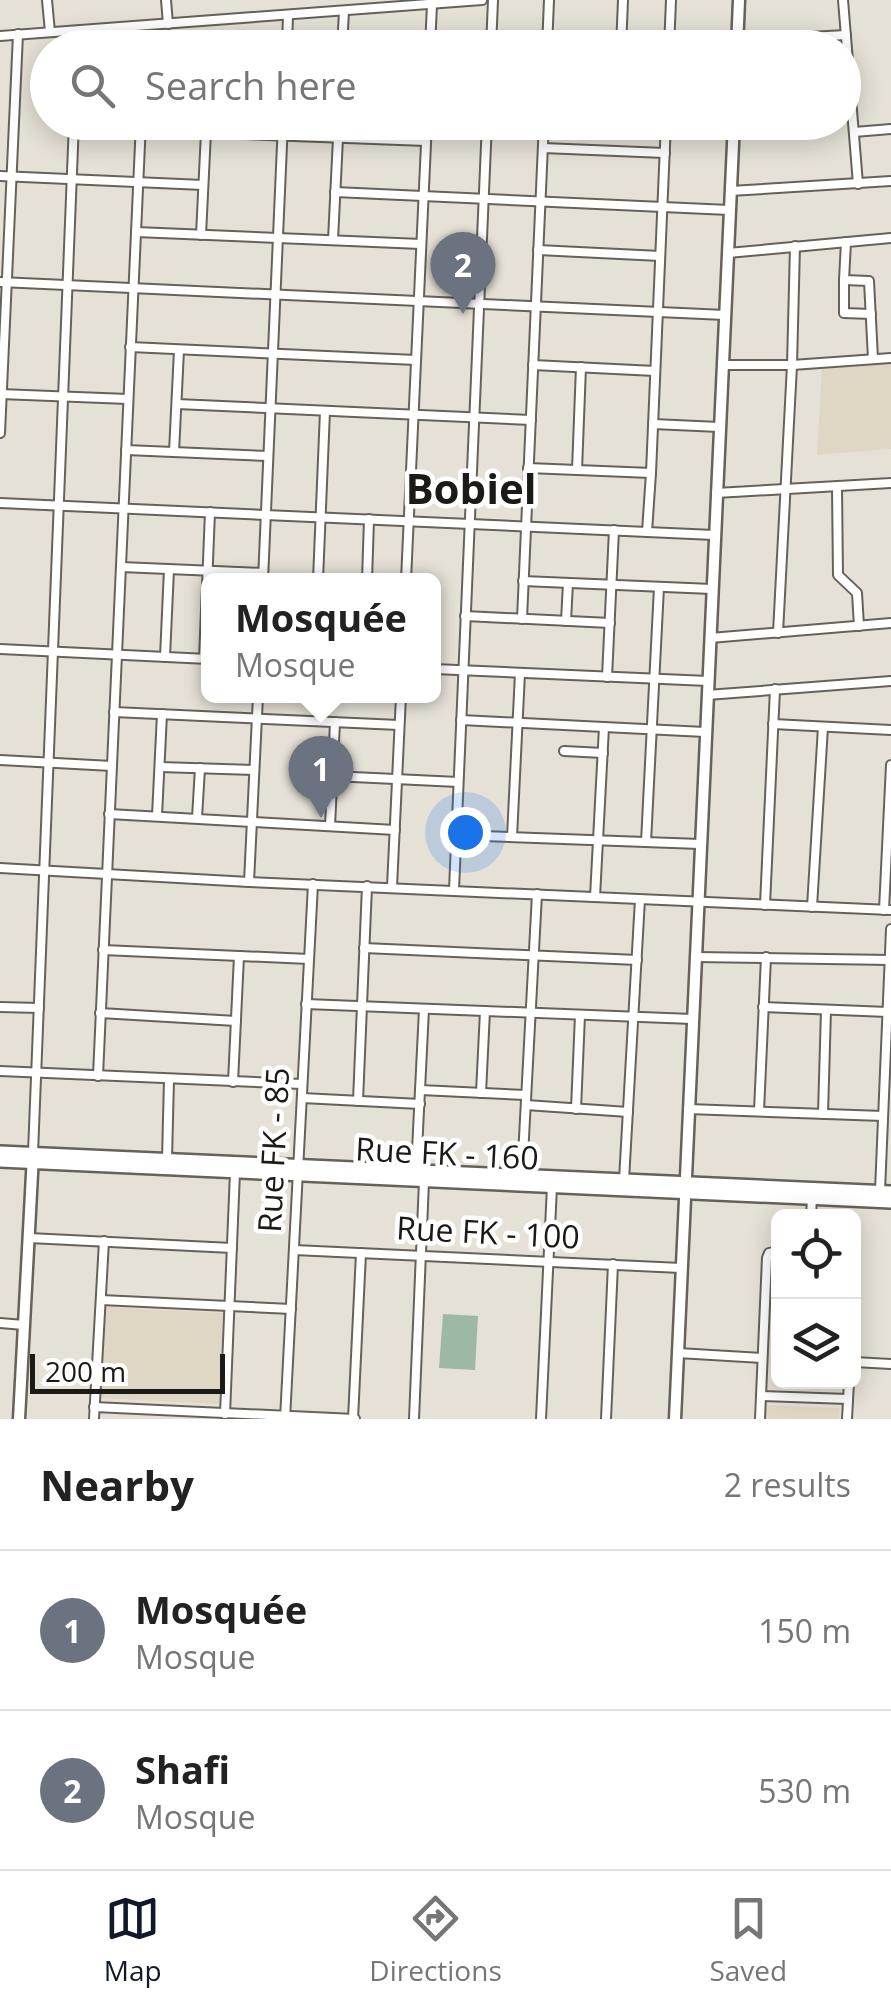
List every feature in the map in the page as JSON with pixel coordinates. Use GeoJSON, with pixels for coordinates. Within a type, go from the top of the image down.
{"type":"FeatureCollection","features":[{"type":"Feature","properties":{"kind":"main road","name":"Rue FK - 160"},"geometry":{"type":"LineString","coordinates":[[0,1152],[32,1158],[235,1172],[298,1170]]}},
{"type":"Feature","properties":{"kind":"main road","name":"Rue FK - 160"},"geometry":{"type":"LineString","coordinates":[[0,1161],[166,1159],[552,1186],[886,1191]]}},
{"type":"Feature","properties":{"kind":"main road","name":"Rue FK - 160"},"geometry":{"type":"LineString","coordinates":[[419,1177],[522,1175],[624,1180],[891,1202]]}},
{"type":"Feature","properties":{"kind":"street"},"geometry":{"type":"LineString","coordinates":[[47,0],[50,30]]}},
{"type":"Feature","properties":{"kind":"street"},"geometry":{"type":"LineString","coordinates":[[166,0],[168,24]]}},
{"type":"Feature","properties":{"kind":"street"},"geometry":{"type":"LineString","coordinates":[[330,0],[330,12]]}},
{"type":"Feature","properties":{"kind":"street"},"geometry":{"type":"LineString","coordinates":[[78,30],[330,12],[383,4],[482,0]]}},
{"type":"Feature","properties":{"kind":"street"},"geometry":{"type":"LineString","coordinates":[[492,30],[493,0]]}},
{"type":"Feature","properties":{"kind":"street"},"geometry":{"type":"LineString","coordinates":[[549,30],[550,0]]}},
{"type":"Feature","properties":{"kind":"street"},"geometry":{"type":"LineString","coordinates":[[623,30],[624,0]]}},
{"type":"Feature","properties":{"kind":"street"},"geometry":{"type":"LineString","coordinates":[[670,30],[671,0]]}},
{"type":"Feature","properties":{"kind":"street"},"geometry":{"type":"LineString","coordinates":[[738,30],[739,0]]}},
{"type":"Feature","properties":{"kind":"street"},"geometry":{"type":"LineString","coordinates":[[843,0],[846,30]]}},
{"type":"Feature","properties":{"kind":"street"},"geometry":{"type":"LineString","coordinates":[[432,30],[436,2]]}},
{"type":"Feature","properties":{"kind":"street"},"geometry":{"type":"LineString","coordinates":[[343,30],[344,10]]}},
{"type":"Feature","properties":{"kind":"street"},"geometry":{"type":"LineString","coordinates":[[287,30],[288,15]]}},
{"type":"Feature","properties":{"kind":"street"},"geometry":{"type":"LineString","coordinates":[[0,36],[30,33]]}},
{"type":"Feature","properties":{"kind":"street"},"geometry":{"type":"LineString","coordinates":[[0,434],[5,226],[12,177],[18,34]]}},
{"type":"Feature","properties":{"kind":"street"},"geometry":{"type":"LineString","coordinates":[[0,120],[14,121]]}},
{"type":"Feature","properties":{"kind":"street"},"geometry":{"type":"LineString","coordinates":[[861,131],[891,129]]}},
{"type":"Feature","properties":{"kind":"street"},"geometry":{"type":"LineString","coordinates":[[20,1419],[73,140]]}},
{"type":"Feature","properties":{"kind":"street"},"geometry":{"type":"LineString","coordinates":[[98,1076],[140,140]]}},
{"type":"Feature","properties":{"kind":"street"},"geometry":{"type":"LineString","coordinates":[[201,234],[206,140]]}},
{"type":"Feature","properties":{"kind":"street"},"geometry":{"type":"LineString","coordinates":[[263,573],[283,140]]}},
{"type":"Feature","properties":{"kind":"street"},"geometry":{"type":"LineString","coordinates":[[333,240],[338,140]]}},
{"type":"Feature","properties":{"kind":"street"},"geometry":{"type":"LineString","coordinates":[[397,140],[426,141],[406,573]]}},
{"type":"Feature","properties":{"kind":"street"},"geometry":{"type":"LineString","coordinates":[[454,890],[487,140]]}},
{"type":"Feature","properties":{"kind":"street"},"geometry":{"type":"LineString","coordinates":[[522,619],[543,140]]}},
{"type":"Feature","properties":{"kind":"street"},"geometry":{"type":"LineString","coordinates":[[648,532],[665,140]]}},
{"type":"Feature","properties":{"kind":"street"},"geometry":{"type":"LineString","coordinates":[[674,1419],[733,140]]}},
{"type":"Feature","properties":{"kind":"street"},"geometry":{"type":"LineString","coordinates":[[855,140],[858,184]]}},
{"type":"Feature","properties":{"kind":"street"},"geometry":{"type":"LineString","coordinates":[[543,148],[665,153]]}},
{"type":"Feature","properties":{"kind":"street"},"geometry":{"type":"LineString","coordinates":[[0,176],[203,185]]}},
{"type":"Feature","properties":{"kind":"street"},"geometry":{"type":"LineString","coordinates":[[730,191],[891,182]]}},
{"type":"Feature","properties":{"kind":"street"},"geometry":{"type":"LineString","coordinates":[[336,192],[730,210]]}},
{"type":"Feature","properties":{"kind":"street"},"geometry":{"type":"LineString","coordinates":[[136,232],[421,244]]}},
{"type":"Feature","properties":{"kind":"street"},"geometry":{"type":"LineString","coordinates":[[728,253],[891,238]]}},
{"type":"Feature","properties":{"kind":"street"},"geometry":{"type":"LineString","coordinates":[[846,242],[844,313],[871,314]]}},
{"type":"Feature","properties":{"kind":"street"},"geometry":{"type":"LineString","coordinates":[[778,632],[796,246]]}},
{"type":"Feature","properties":{"kind":"street"},"geometry":{"type":"LineString","coordinates":[[538,250],[660,256]]}},
{"type":"Feature","properties":{"kind":"street"},"geometry":{"type":"LineString","coordinates":[[844,280],[869,280],[873,359]]}},
{"type":"Feature","properties":{"kind":"street"},"geometry":{"type":"LineString","coordinates":[[4,282],[724,314]]}},
{"type":"Feature","properties":{"kind":"street"},"geometry":{"type":"LineString","coordinates":[[130,348],[416,360]]}},
{"type":"Feature","properties":{"kind":"street"},"geometry":{"type":"LineString","coordinates":[[174,452],[179,350]]}},
{"type":"Feature","properties":{"kind":"street"},"geometry":{"type":"LineString","coordinates":[[722,365],[891,358]]}},
{"type":"Feature","properties":{"kind":"street"},"geometry":{"type":"LineString","coordinates":[[533,365],[655,370]]}},
{"type":"Feature","properties":{"kind":"street"},"geometry":{"type":"LineString","coordinates":[[577,470],[581,367]]}},
{"type":"Feature","properties":{"kind":"street"},"geometry":{"type":"LineString","coordinates":[[1,394],[128,400]]}},
{"type":"Feature","properties":{"kind":"street"},"geometry":{"type":"LineString","coordinates":[[176,404],[531,420]]}},
{"type":"Feature","properties":{"kind":"street"},"geometry":{"type":"LineString","coordinates":[[318,573],[325,410]]}},
{"type":"Feature","properties":{"kind":"street"},"geometry":{"type":"LineString","coordinates":[[653,424],[720,428]]}},
{"type":"Feature","properties":{"kind":"street"},"geometry":{"type":"LineString","coordinates":[[126,450],[268,456]]}},
{"type":"Feature","properties":{"kind":"street"},"geometry":{"type":"LineString","coordinates":[[528,468],[650,473]]}},
{"type":"Feature","properties":{"kind":"street"},"geometry":{"type":"LineString","coordinates":[[716,492],[891,483]]}},
{"type":"Feature","properties":{"kind":"street"},"geometry":{"type":"LineString","coordinates":[[837,486],[838,575],[857,593],[859,626]]}},
{"type":"Feature","properties":{"kind":"street"},"geometry":{"type":"LineString","coordinates":[[0,503],[714,534]]}},
{"type":"Feature","properties":{"kind":"street"},"geometry":{"type":"LineString","coordinates":[[208,571],[210,512]]}},
{"type":"Feature","properties":{"kind":"street"},"geometry":{"type":"LineString","coordinates":[[366,573],[369,519]]}},
{"type":"Feature","properties":{"kind":"street"},"geometry":{"type":"LineString","coordinates":[[608,676],[614,530]]}},
{"type":"Feature","properties":{"kind":"street"},"geometry":{"type":"LineString","coordinates":[[120,567],[226,573]]}},
{"type":"Feature","properties":{"kind":"street"},"geometry":{"type":"LineString","coordinates":[[165,657],[169,569]]}},
{"type":"Feature","properties":{"kind":"street"},"geometry":{"type":"LineString","coordinates":[[524,580],[712,589]]}},
{"type":"Feature","properties":{"kind":"street"},"geometry":{"type":"LineString","coordinates":[[566,621],[568,582]]}},
{"type":"Feature","properties":{"kind":"street"},"geometry":{"type":"LineString","coordinates":[[646,842],[659,586]]}},
{"type":"Feature","properties":{"kind":"street"},"geometry":{"type":"LineString","coordinates":[[466,616],[610,622]]}},
{"type":"Feature","properties":{"kind":"street"},"geometry":{"type":"LineString","coordinates":[[710,638],[891,623]]}},
{"type":"Feature","properties":{"kind":"street"},"geometry":{"type":"LineString","coordinates":[[0,650],[201,659]]}},
{"type":"Feature","properties":{"kind":"street"},"geometry":{"type":"LineString","coordinates":[[441,669],[708,681]]}},
{"type":"Feature","properties":{"kind":"street"},"geometry":{"type":"LineString","coordinates":[[512,837],[520,673]]}},
{"type":"Feature","properties":{"kind":"street"},"geometry":{"type":"LineString","coordinates":[[707,695],[891,680]]}},
{"type":"Feature","properties":{"kind":"street"},"geometry":{"type":"LineString","coordinates":[[765,905],[775,689]]}},
{"type":"Feature","properties":{"kind":"street"},"geometry":{"type":"LineString","coordinates":[[249,882],[257,703]]}},
{"type":"Feature","properties":{"kind":"street"},"geometry":{"type":"LineString","coordinates":[[392,887],[401,703]]}},
{"type":"Feature","properties":{"kind":"street"},"geometry":{"type":"LineString","coordinates":[[114,712],[400,725]]}},
{"type":"Feature","properties":{"kind":"street"},"geometry":{"type":"LineString","coordinates":[[157,816],[162,714]]}},
{"type":"Feature","properties":{"kind":"street"},"geometry":{"type":"LineString","coordinates":[[461,720],[705,732]]}},
{"type":"Feature","properties":{"kind":"street"},"geometry":{"type":"LineString","coordinates":[[330,826],[335,722]]}},
{"type":"Feature","properties":{"kind":"street"},"geometry":{"type":"LineString","coordinates":[[773,724],[891,730]]}},
{"type":"Feature","properties":{"kind":"street"},"geometry":{"type":"LineString","coordinates":[[595,897],[604,726]]}},
{"type":"Feature","properties":{"kind":"street"},"geometry":{"type":"LineString","coordinates":[[812,907],[823,727]]}},
{"type":"Feature","properties":{"kind":"street"},"geometry":{"type":"LineString","coordinates":[[564,751],[603,753]]}},
{"type":"Feature","properties":{"kind":"street"},"geometry":{"type":"LineString","coordinates":[[0,760],[112,766]]}},
{"type":"Feature","properties":{"kind":"street"},"geometry":{"type":"LineString","coordinates":[[0,868],[888,910],[891,765]]}},
{"type":"Feature","properties":{"kind":"street"},"geometry":{"type":"LineString","coordinates":[[160,766],[254,770]]}},
{"type":"Feature","properties":{"kind":"street"},"geometry":{"type":"LineString","coordinates":[[198,818],[200,768]]}},
{"type":"Feature","properties":{"kind":"street"},"geometry":{"type":"LineString","coordinates":[[332,776],[458,782]]}},
{"type":"Feature","properties":{"kind":"street"},"geometry":{"type":"LineString","coordinates":[[110,814],[395,830]]}},
{"type":"Feature","properties":{"kind":"street"},"geometry":{"type":"LineString","coordinates":[[456,835],[700,844]]}},
{"type":"Feature","properties":{"kind":"street","name":"Rue FK - 85"},"geometry":{"type":"LineString","coordinates":[[285,1418],[312,884]]}},
{"type":"Feature","properties":{"kind":"street"},"geometry":{"type":"LineString","coordinates":[[358,1101],[367,886]]}},
{"type":"Feature","properties":{"kind":"street"},"geometry":{"type":"LineString","coordinates":[[522,1175],[537,894]]}},
{"type":"Feature","properties":{"kind":"street"},"geometry":{"type":"LineString","coordinates":[[624,1180],[640,899]]}},
{"type":"Feature","properties":{"kind":"street"},"geometry":{"type":"LineString","coordinates":[[886,1191],[883,1116],[891,929]]}},
{"type":"Feature","properties":{"kind":"street"},"geometry":{"type":"LineString","coordinates":[[364,948],[637,960]]}},
{"type":"Feature","properties":{"kind":"street"},"geometry":{"type":"LineString","coordinates":[[103,950],[308,959]]}},
{"type":"Feature","properties":{"kind":"street"},"geometry":{"type":"LineString","coordinates":[[233,1082],[239,956]]}},
{"type":"Feature","properties":{"kind":"street"},"geometry":{"type":"LineString","coordinates":[[695,958],[890,960]]}},
{"type":"Feature","properties":{"kind":"street"},"geometry":{"type":"LineString","coordinates":[[759,1111],[766,958]]}},
{"type":"Feature","properties":{"kind":"street"},"geometry":{"type":"LineString","coordinates":[[306,1004],[692,1019]]}},
{"type":"Feature","properties":{"kind":"street"},"geometry":{"type":"LineString","coordinates":[[0,1007],[38,1008]]}},
{"type":"Feature","properties":{"kind":"street"},"geometry":{"type":"LineString","coordinates":[[764,1008],[888,1012]]}},
{"type":"Feature","properties":{"kind":"street"},"geometry":{"type":"LineString","coordinates":[[414,1419],[424,1009]]}},
{"type":"Feature","properties":{"kind":"street"},"geometry":{"type":"LineString","coordinates":[[822,1114],[826,1010]]}},
{"type":"Feature","properties":{"kind":"street"},"geometry":{"type":"LineString","coordinates":[[481,1093],[485,1011]]}},
{"type":"Feature","properties":{"kind":"street"},"geometry":{"type":"LineString","coordinates":[[100,1012],[236,1022]]}},
{"type":"Feature","properties":{"kind":"street"},"geometry":{"type":"LineString","coordinates":[[576,1108],[580,1015]]}},
{"type":"Feature","properties":{"kind":"street"},"geometry":{"type":"LineString","coordinates":[[0,1072],[302,1084]]}},
{"type":"Feature","properties":{"kind":"street"},"geometry":{"type":"LineString","coordinates":[[166,1159],[169,1079]]}},
{"type":"Feature","properties":{"kind":"street"},"geometry":{"type":"LineString","coordinates":[[420,1090],[481,1093],[628,1112]]}},
{"type":"Feature","properties":{"kind":"street"},"geometry":{"type":"LineString","coordinates":[[302,1098],[420,1104]]}},
{"type":"Feature","properties":{"kind":"street"},"geometry":{"type":"LineString","coordinates":[[688,1109],[883,1116]]}},
{"type":"Feature","properties":{"kind":"street"},"geometry":{"type":"LineString","coordinates":[[225,1414],[235,1172]]}},
{"type":"Feature","properties":{"kind":"street"},"geometry":{"type":"LineString","coordinates":[[541,1419],[552,1186]]}},
{"type":"Feature","properties":{"kind":"street"},"geometry":{"type":"LineString","coordinates":[[811,1209],[812,1198]]}},
{"type":"Feature","properties":{"kind":"street"},"geometry":{"type":"LineString","coordinates":[[28,1238],[232,1248]]}},
{"type":"Feature","properties":{"kind":"street"},"geometry":{"type":"LineString","coordinates":[[94,1419],[104,1242]]}},
{"type":"Feature","properties":{"kind":"street","name":"Rue FK - 100"},"geometry":{"type":"LineString","coordinates":[[294,1250],[681,1268]]}},
{"type":"Feature","properties":{"kind":"street"},"geometry":{"type":"LineString","coordinates":[[94,1407],[354,1419],[361,1252]]}},
{"type":"Feature","properties":{"kind":"street"},"geometry":{"type":"LineString","coordinates":[[606,1419],[613,1264]]}},
{"type":"Feature","properties":{"kind":"street"},"geometry":{"type":"LineString","coordinates":[[760,1419],[764,1323],[771,1273]]}},
{"type":"Feature","properties":{"kind":"street"},"geometry":{"type":"LineString","coordinates":[[100,1300],[291,1309]]}},
{"type":"Feature","properties":{"kind":"street"},"geometry":{"type":"LineString","coordinates":[[764,1323],[771,1324]]}},
{"type":"Feature","properties":{"kind":"street"},"geometry":{"type":"LineString","coordinates":[[0,1324],[24,1325]]}},
{"type":"Feature","properties":{"kind":"street"},"geometry":{"type":"LineString","coordinates":[[678,1353],[762,1358]]}},
{"type":"Feature","properties":{"kind":"street"},"geometry":{"type":"LineString","coordinates":[[861,1362],[891,1364]]}},
{"type":"Feature","properties":{"kind":"street"},"geometry":{"type":"LineString","coordinates":[[847,1419],[849,1389]]}},
{"type":"Feature","properties":{"kind":"street"},"geometry":{"type":"LineString","coordinates":[[761,1396],[848,1399]]}},
{"type":"Feature","properties":{"kind":"shaded area"},"geometry":{"type":"Polygon","coordinates":[[[891,363],[891,449],[817,455],[822,369],[891,363]]]}},
{"type":"Feature","properties":{"kind":"shaded area"},"geometry":{"type":"Polygon","coordinates":[[[105,1307],[223,1313],[219,1404],[101,1398],[105,1307]]]}},
{"type":"Feature","properties":{"kind":"shaded area"},"geometry":{"type":"Polygon","coordinates":[[[766,1405],[840,1408],[839,1419],[766,1419],[766,1405]]]}},
{"type":"Feature","properties":{"kind":"green space"},"geometry":{"type":"Polygon","coordinates":[[[443,1314],[478,1316],[475,1370],[439,1368],[443,1314]]]}},
{"type":"Feature","properties":{"kind":"place","name":"Shafi"},"geometry":{"type":"Point","coordinates":[463,314]}},
{"type":"Feature","properties":{"kind":"place","name":"Mosquée"},"geometry":{"type":"Point","coordinates":[321,818]}},
{"type":"Feature","properties":{"kind":"district","name":"Bobiel"},"geometry":{"type":"Point","coordinates":[471,489]}}]}
